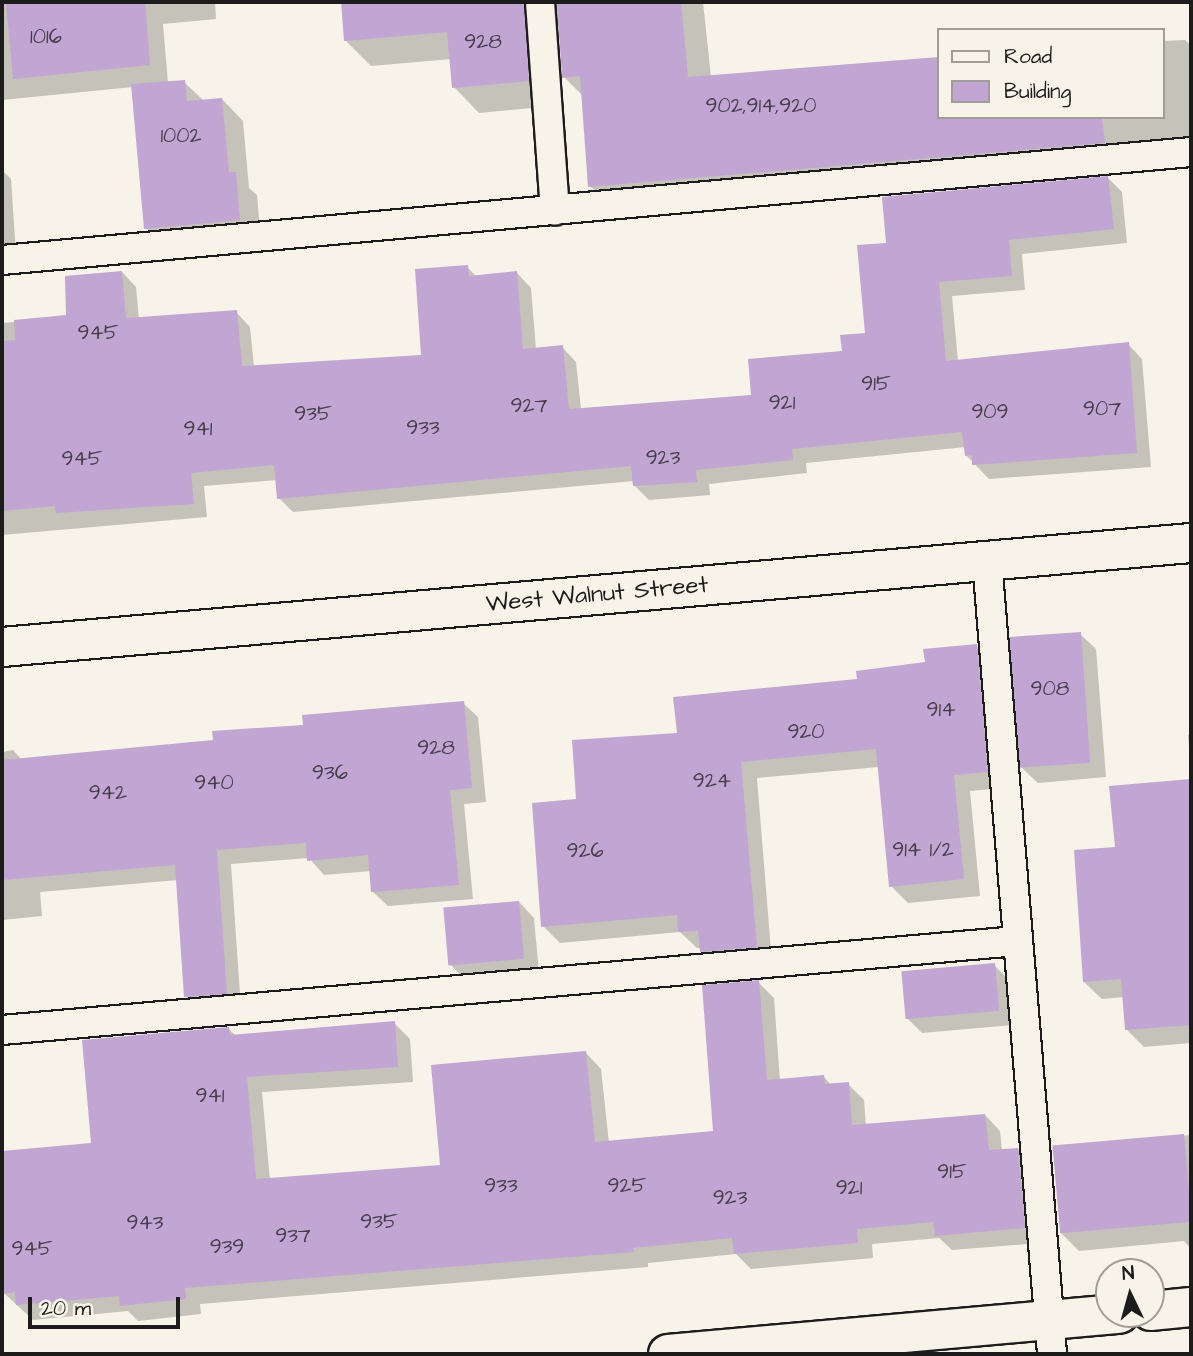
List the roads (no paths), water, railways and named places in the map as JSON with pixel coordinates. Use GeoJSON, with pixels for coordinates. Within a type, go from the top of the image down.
{"type":"FeatureCollection","features":[{"type":"Feature","properties":{"kind":"street","name":"West Walnut Street"},"geometry":{"type":"LineString","coordinates":[[2,647],[1191,543]]}},
{"type":"Feature","properties":{"kind":"street"},"geometry":{"type":"LineString","coordinates":[[1165,1310],[1191,1307]]}},
{"type":"Feature","properties":{"kind":"street"},"geometry":{"type":"LineString","coordinates":[[668,1354],[1051,1337],[1095,1322]]}},
{"type":"Feature","properties":{"kind":"lane"},"geometry":{"type":"LineString","coordinates":[[540,2],[555,210]]}},
{"type":"Feature","properties":{"kind":"lane"},"geometry":{"type":"LineString","coordinates":[[2,260],[1191,152]]}},
{"type":"Feature","properties":{"kind":"lane"},"geometry":{"type":"LineString","coordinates":[[987,561],[1051,1337]]}},
{"type":"Feature","properties":{"kind":"lane"},"geometry":{"type":"LineString","coordinates":[[2,1030],[1018,941]]}}]}
